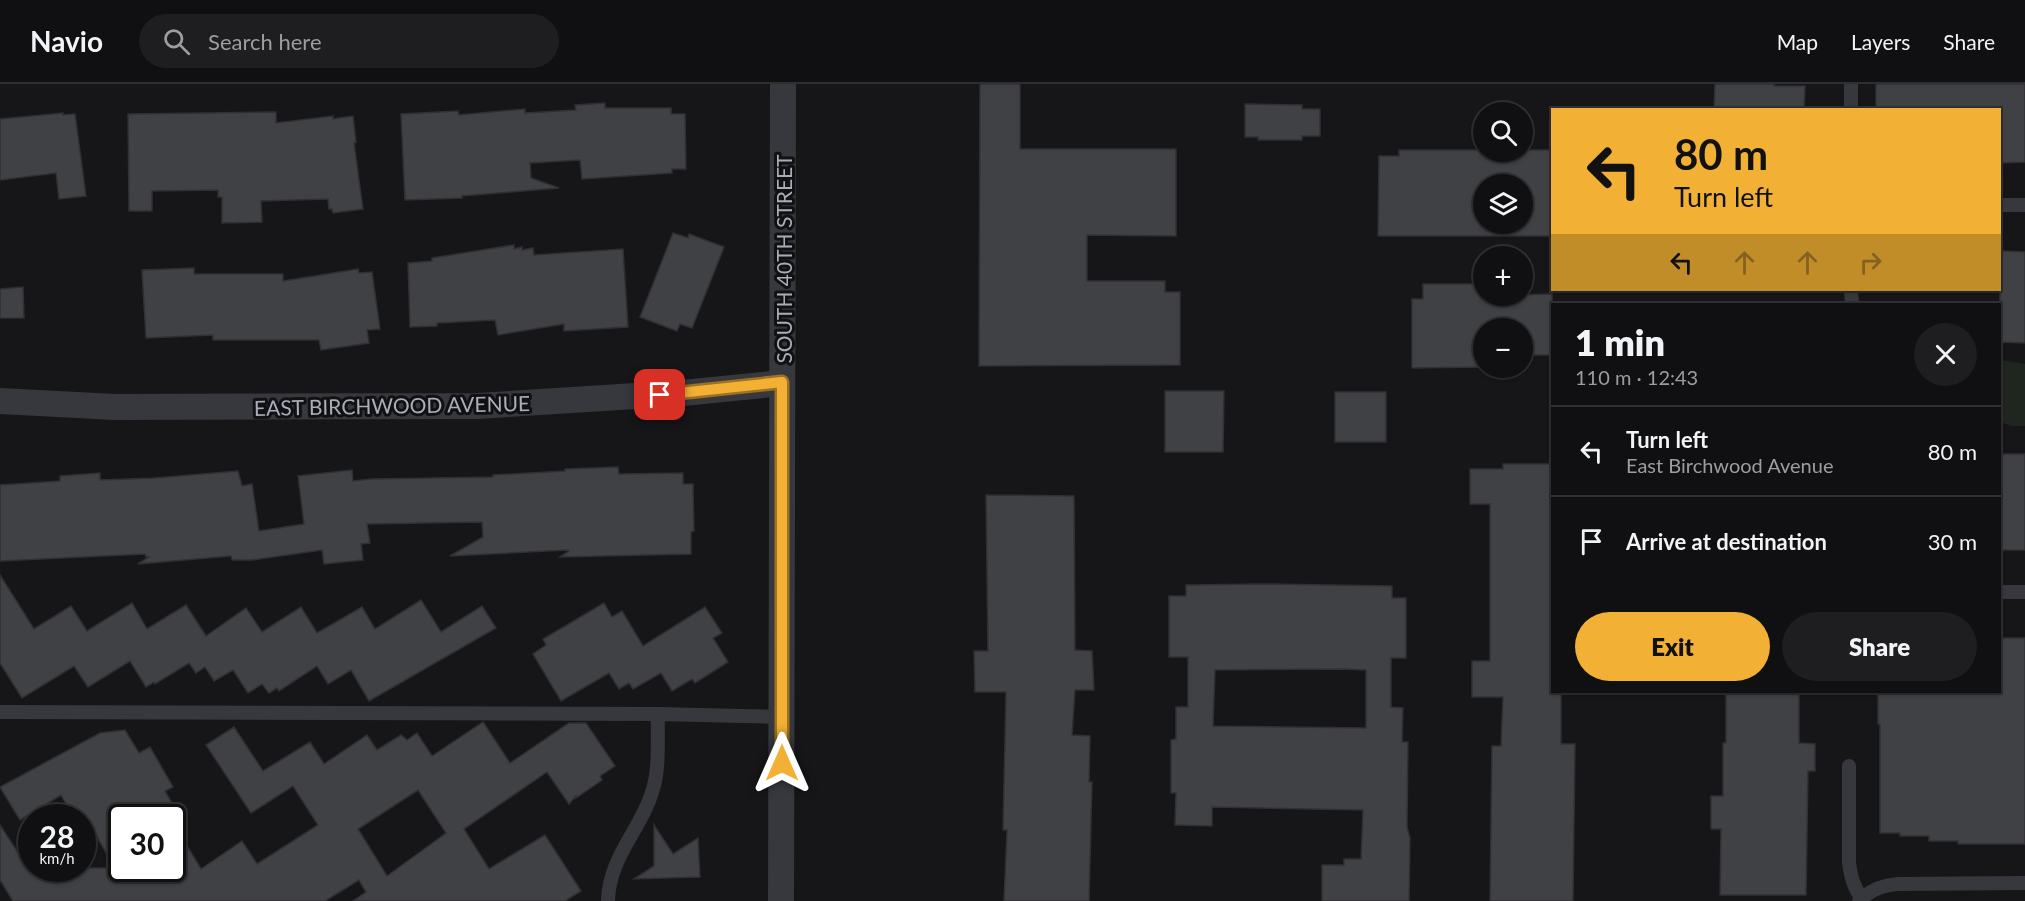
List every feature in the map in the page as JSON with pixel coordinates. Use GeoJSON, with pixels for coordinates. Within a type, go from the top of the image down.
{"type":"FeatureCollection","features":[{"type":"Feature","properties":{"kind":"street","name":"SOUTH 40TH STREET"},"geometry":{"type":"LineString","coordinates":[[781,901],[783,84]]}},
{"type":"Feature","properties":{"kind":"street","name":"EAST BIRCHWOOD AVENUE"},"geometry":{"type":"LineString","coordinates":[[0,401],[115,407],[478,406],[683,393],[782,382]]}},
{"type":"Feature","properties":{"kind":"lane"},"geometry":{"type":"LineString","coordinates":[[1851,84],[1851,108]]}},
{"type":"Feature","properties":{"kind":"lane"},"geometry":{"type":"LineString","coordinates":[[2001,205],[2025,205]]}},
{"type":"Feature","properties":{"kind":"lane"},"geometry":{"type":"LineString","coordinates":[[2001,592],[2025,592]]}},
{"type":"Feature","properties":{"kind":"lane"},"geometry":{"type":"LineString","coordinates":[[0,712],[658,714],[782,717]]}},
{"type":"Feature","properties":{"kind":"lane"},"geometry":{"type":"LineString","coordinates":[[608,901],[616,862],[653,790],[656,772],[658,714]]}},
{"type":"Feature","properties":{"kind":"lane"},"geometry":{"type":"LineString","coordinates":[[1849,766],[1849,863],[1851,878],[1860,899],[1884,885],[2025,883]]}},
{"type":"Feature","properties":{"kind":"shaded area"},"geometry":{"type":"Polygon","coordinates":[[[2001,360],[2025,364],[2025,426],[2012,426],[2001,422],[2001,360]]]}},
{"type":"Feature","properties":{"kind":"building"},"geometry":{"type":"Polygon","coordinates":[[[980,84],[1020,84],[1020,149],[1176,149],[1176,236],[1087,235],[1087,281],[1165,281],[1165,292],[1180,292],[1180,365],[979,366],[980,84]]]}},
{"type":"Feature","properties":{"kind":"building"},"geometry":{"type":"Polygon","coordinates":[[[1715,84],[1805,86],[1804,108],[1714,108],[1715,84]]]}},
{"type":"Feature","properties":{"kind":"building"},"geometry":{"type":"Polygon","coordinates":[[[1876,84],[2025,84],[2025,162],[2001,163],[2001,108],[1876,108],[1876,84]]]}},
{"type":"Feature","properties":{"kind":"building"},"geometry":{"type":"Polygon","coordinates":[[[605,103],[605,108],[671,108],[671,114],[685,114],[686,169],[672,169],[672,173],[582,179],[580,160],[530,163],[531,178],[559,188],[462,196],[462,198],[405,200],[401,114],[458,111],[459,115],[525,109],[525,113],[576,110],[575,105],[605,103]]]}},
{"type":"Feature","properties":{"kind":"building"},"geometry":{"type":"Polygon","coordinates":[[[1245,104],[1302,105],[1302,109],[1320,109],[1320,136],[1302,136],[1302,140],[1258,140],[1258,137],[1245,137],[1245,104]]]}},
{"type":"Feature","properties":{"kind":"building"},"geometry":{"type":"Polygon","coordinates":[[[276,112],[276,123],[333,116],[333,119],[353,116],[356,142],[354,143],[363,209],[333,213],[332,209],[329,209],[328,199],[261,201],[262,222],[222,223],[222,197],[218,197],[218,190],[152,191],[152,211],[129,211],[128,114],[276,112]]]}},
{"type":"Feature","properties":{"kind":"building"},"geometry":{"type":"Polygon","coordinates":[[[63,113],[63,115],[75,114],[86,196],[59,199],[56,173],[0,180],[0,119],[63,113]]]}},
{"type":"Feature","properties":{"kind":"building"},"geometry":{"type":"Polygon","coordinates":[[[1399,150],[1473,150],[1473,162],[1533,162],[1533,150],[1551,150],[1551,236],[1378,236],[1379,156],[1399,156],[1399,150]]]}},
{"type":"Feature","properties":{"kind":"building"},"geometry":{"type":"Polygon","coordinates":[[[673,233],[688,238],[689,234],[724,247],[692,328],[680,324],[677,331],[640,317],[673,233]]]}},
{"type":"Feature","properties":{"kind":"building"},"geometry":{"type":"Polygon","coordinates":[[[514,245],[514,249],[533,248],[534,255],[623,249],[628,327],[564,331],[564,324],[498,335],[495,320],[410,327],[408,263],[432,261],[432,258],[514,245]]]}},
{"type":"Feature","properties":{"kind":"building"},"geometry":{"type":"Polygon","coordinates":[[[2001,251],[2025,252],[2025,343],[2001,342],[2001,251]]]}},
{"type":"Feature","properties":{"kind":"building"},"geometry":{"type":"Polygon","coordinates":[[[194,268],[194,274],[283,274],[283,281],[358,269],[359,273],[372,272],[380,329],[367,330],[369,343],[321,350],[319,340],[213,340],[213,335],[146,338],[142,270],[194,268]]]}},
{"type":"Feature","properties":{"kind":"building"},"geometry":{"type":"Polygon","coordinates":[[[1423,284],[1473,284],[1473,306],[1533,306],[1533,295],[1552,294],[1551,355],[1533,355],[1533,318],[1473,318],[1473,367],[1412,368],[1412,299],[1423,299],[1423,284]]]}},
{"type":"Feature","properties":{"kind":"building"},"geometry":{"type":"Polygon","coordinates":[[[23,287],[24,318],[0,318],[0,289],[23,287]]]}},
{"type":"Feature","properties":{"kind":"building"},"geometry":{"type":"Polygon","coordinates":[[[1165,391],[1224,391],[1223,452],[1165,452],[1165,391]]]}},
{"type":"Feature","properties":{"kind":"building"},"geometry":{"type":"Polygon","coordinates":[[[1335,392],[1386,392],[1386,442],[1335,442],[1335,392]]]}},
{"type":"Feature","properties":{"kind":"building"},"geometry":{"type":"Polygon","coordinates":[[[2001,454],[2025,454],[2025,550],[2001,550],[2001,454]]]}},
{"type":"Feature","properties":{"kind":"building"},"geometry":{"type":"Polygon","coordinates":[[[1503,464],[1551,464],[1551,693],[1561,693],[1561,744],[1575,744],[1573,901],[1490,901],[1492,746],[1501,746],[1503,697],[1472,697],[1472,661],[1490,661],[1490,504],[1470,504],[1470,469],[1503,469],[1503,464]]]}},
{"type":"Feature","properties":{"kind":"building"},"geometry":{"type":"Polygon","coordinates":[[[618,467],[619,474],[683,473],[683,484],[693,484],[694,531],[691,532],[691,554],[560,557],[569,551],[567,550],[450,556],[483,537],[482,522],[367,524],[370,543],[361,544],[363,560],[324,564],[322,550],[252,560],[232,560],[231,556],[138,564],[149,557],[145,554],[0,561],[0,485],[60,481],[60,476],[100,473],[100,480],[238,471],[242,486],[252,484],[259,531],[304,524],[298,476],[352,470],[353,481],[493,477],[493,475],[565,471],[565,469],[618,467]]]}},
{"type":"Feature","properties":{"kind":"building"},"geometry":{"type":"Polygon","coordinates":[[[986,495],[1074,496],[1075,650],[1092,651],[1094,690],[1075,690],[1072,735],[1090,736],[1089,782],[1092,782],[1089,901],[1004,901],[1007,830],[1003,830],[1006,692],[975,692],[974,651],[988,651],[986,495]]]}},
{"type":"Feature","properties":{"kind":"building"},"geometry":{"type":"Polygon","coordinates":[[[0,575],[34,629],[71,606],[87,631],[132,603],[147,629],[186,605],[206,636],[246,608],[262,632],[301,607],[317,633],[362,607],[375,629],[421,600],[441,632],[482,606],[496,628],[369,701],[351,670],[328,684],[317,666],[279,691],[277,688],[269,693],[262,684],[248,693],[233,670],[214,681],[205,667],[196,673],[189,663],[146,687],[130,661],[88,687],[74,666],[22,698],[0,663],[0,575]]]}},
{"type":"Feature","properties":{"kind":"building"},"geometry":{"type":"Polygon","coordinates":[[[1186,585],[1392,586],[1392,598],[1406,598],[1406,658],[1391,658],[1391,707],[1403,708],[1402,742],[1408,742],[1409,901],[1322,901],[1322,865],[1344,865],[1344,859],[1361,859],[1363,810],[1212,807],[1212,826],[1175,825],[1176,793],[1171,793],[1171,740],[1176,739],[1176,707],[1188,707],[1188,657],[1169,657],[1169,596],[1186,596],[1186,585]],[[1215,670],[1213,726],[1366,728],[1366,670],[1215,670]]]}},
{"type":"Feature","properties":{"kind":"building"},"geometry":{"type":"Polygon","coordinates":[[[604,603],[612,617],[622,611],[643,646],[705,607],[722,633],[713,638],[728,662],[695,683],[692,679],[672,691],[661,673],[633,689],[629,683],[619,689],[609,673],[561,701],[533,654],[546,645],[543,639],[604,603]]]}},
{"type":"Feature","properties":{"kind":"building"},"geometry":{"type":"Polygon","coordinates":[[[2001,638],[2025,638],[2025,844],[1958,844],[1958,841],[1929,841],[1929,836],[1880,833],[1880,724],[1878,724],[1878,693],[2001,693],[2001,638]]]}},
{"type":"Feature","properties":{"kind":"building"},"geometry":{"type":"Polygon","coordinates":[[[1726,693],[1799,693],[1799,743],[1815,744],[1815,771],[1808,771],[1806,895],[1720,895],[1721,829],[1711,829],[1711,796],[1723,796],[1723,743],[1726,743],[1726,693]]]}},
{"type":"Feature","properties":{"kind":"building"},"geometry":{"type":"Polygon","coordinates":[[[483,722],[510,763],[569,723],[586,723],[615,766],[600,776],[602,780],[576,798],[576,796],[569,804],[547,772],[464,829],[489,869],[545,835],[581,891],[565,901],[353,901],[366,892],[359,880],[325,901],[13,901],[0,880],[0,825],[18,853],[18,882],[96,882],[96,868],[108,868],[108,882],[186,882],[186,844],[201,869],[242,841],[257,864],[318,825],[293,786],[251,813],[206,745],[234,727],[263,771],[310,742],[324,764],[367,735],[377,750],[401,735],[407,740],[417,733],[432,756],[483,722]],[[418,790],[358,829],[387,876],[446,833],[418,790]]]}},
{"type":"Feature","properties":{"kind":"building"},"geometry":{"type":"Polygon","coordinates":[[[125,730],[139,753],[150,747],[173,787],[165,791],[172,804],[108,804],[108,856],[96,835],[96,804],[66,804],[61,795],[46,804],[18,804],[18,817],[0,787],[100,733],[125,730]]]}},
{"type":"Feature","properties":{"kind":"building"},"geometry":{"type":"Polygon","coordinates":[[[654,825],[673,854],[698,838],[700,877],[634,879],[654,866],[654,825]]]}},
{"type":"Feature","properties":{"kind":"route"},"geometry":{"type":"LineString","coordinates":[[660,395],[782,382],[782,763]]}}]}
